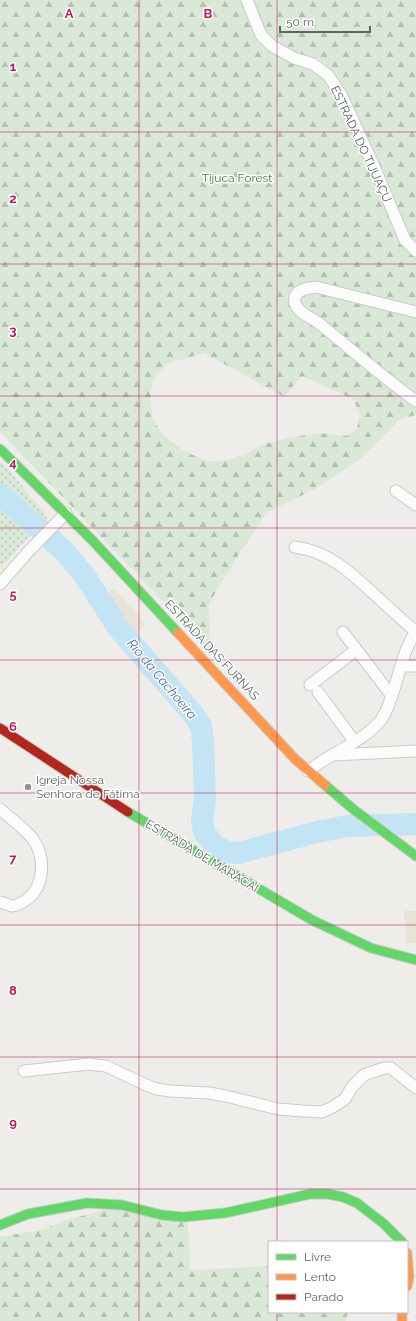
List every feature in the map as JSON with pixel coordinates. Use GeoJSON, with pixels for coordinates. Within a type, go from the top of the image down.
{"type":"FeatureCollection","features":[{"type":"Feature","properties":{"kind":"street","name":"ESTRADA DO TIJUAÇU"},"geometry":{"type":"LineString","coordinates":[[248,0],[261,35],[272,46],[294,58],[313,64],[328,75],[342,96],[374,164],[405,240],[416,251]]}},
{"type":"Feature","properties":{"kind":"street"},"geometry":{"type":"LineString","coordinates":[[416,312],[316,287],[298,291],[294,297],[295,304],[298,308],[318,322],[416,401]]}},
{"type":"Feature","properties":{"kind":"street","name":"ESTRADA DAS FURNAS"},"geometry":{"type":"LineString","coordinates":[[0,449],[66,513],[308,771],[353,809],[416,856]]}},
{"type":"Feature","properties":{"kind":"street"},"geometry":{"type":"LineString","coordinates":[[396,491],[416,504]]}},
{"type":"Feature","properties":{"kind":"street"},"geometry":{"type":"LineString","coordinates":[[0,584],[52,526],[66,513]]}},
{"type":"Feature","properties":{"kind":"street"},"geometry":{"type":"LineString","coordinates":[[295,547],[310,550],[338,563],[350,572],[416,632],[410,642],[392,696],[382,719],[371,730],[318,763],[308,771]]}},
{"type":"Feature","properties":{"kind":"street"},"geometry":{"type":"LineString","coordinates":[[343,632],[392,696]]}},
{"type":"Feature","properties":{"kind":"street"},"geometry":{"type":"LineString","coordinates":[[354,741],[314,688],[356,650]]}},
{"type":"Feature","properties":{"kind":"street"},"geometry":{"type":"LineString","coordinates":[[402,666],[416,666]]}},
{"type":"Feature","properties":{"kind":"street","name":"ESTRADA DE MARACAÍ"},"geometry":{"type":"LineString","coordinates":[[0,728],[129,813],[305,916],[371,948],[416,960]]}},
{"type":"Feature","properties":{"kind":"street"},"geometry":{"type":"LineString","coordinates":[[331,755],[416,751]]}},
{"type":"Feature","properties":{"kind":"street"},"geometry":{"type":"LineString","coordinates":[[0,809],[32,838],[38,848],[41,872],[39,885],[33,896],[12,906],[0,902]]}},
{"type":"Feature","properties":{"kind":"street"},"geometry":{"type":"LineString","coordinates":[[24,1071],[89,1064],[106,1066],[158,1089],[215,1094],[278,1109],[322,1112],[340,1104],[345,1099],[352,1087],[364,1075],[384,1068],[392,1068],[416,1088]]}},
{"type":"Feature","properties":{"kind":"street"},"geometry":{"type":"LineString","coordinates":[[0,1225],[28,1214],[88,1203],[122,1205],[162,1215],[190,1217],[225,1213],[310,1194],[328,1194],[343,1197],[357,1203],[383,1223],[401,1241]]}},
{"type":"Feature","properties":{"kind":"street"},"geometry":{"type":"LineString","coordinates":[[408,1265],[408,1282]]}},
{"type":"Feature","properties":{"kind":"shaded area"},"geometry":{"type":"Polygon","coordinates":[[[114,588],[146,624],[130,639],[103,598],[114,588]]]}},
{"type":"Feature","properties":{"kind":"shaded area"},"geometry":{"type":"Polygon","coordinates":[[[404,911],[416,911],[416,943],[406,943],[404,911]]]}},
{"type":"Feature","properties":{"kind":"green space","name":"Tijuca Forest"},"geometry":{"type":"Polygon","coordinates":[[[0,0],[416,0],[416,415],[400,419],[360,459],[315,489],[266,513],[237,557],[209,604],[210,650],[0,432],[0,0]],[[204,353],[169,363],[156,375],[150,393],[153,420],[165,437],[185,451],[205,461],[225,461],[243,455],[264,444],[293,437],[321,433],[347,436],[357,429],[360,413],[353,399],[302,376],[284,397],[204,353]]]}},
{"type":"Feature","properties":{"kind":"green space"},"geometry":{"type":"Polygon","coordinates":[[[0,462],[7,468],[47,516],[46,520],[0,569],[0,462]]]}},
{"type":"Feature","properties":{"kind":"green space"},"geometry":{"type":"Polygon","coordinates":[[[117,1207],[188,1221],[190,1270],[268,1266],[268,1313],[348,1313],[346,1321],[0,1321],[0,1237],[41,1230],[66,1220],[117,1207]]]}},
{"type":"Feature","properties":{"kind":"waterway","name":"Rio da Cachoeira"},"geometry":{"type":"LineString","coordinates":[[0,494],[63,550],[84,575],[119,629],[194,715],[201,726],[205,799],[202,821],[204,832],[214,845],[227,852],[239,853],[317,832],[347,826],[416,824]]}},
{"type":"Feature","properties":{"kind":"traffic: fast"},"geometry":{"type":"LineString","coordinates":[[0,449],[93,541],[178,633]]}},
{"type":"Feature","properties":{"kind":"traffic: fast"},"geometry":{"type":"LineString","coordinates":[[325,785],[353,809],[416,856]]}},
{"type":"Feature","properties":{"kind":"traffic: fast"},"geometry":{"type":"LineString","coordinates":[[128,812],[312,920],[371,948],[416,960]]}},
{"type":"Feature","properties":{"kind":"traffic: fast"},"geometry":{"type":"LineString","coordinates":[[0,1225],[28,1214],[87,1203],[122,1205],[162,1215],[183,1217],[225,1213],[310,1194],[328,1194],[343,1197],[357,1203],[383,1223],[401,1241]]}},
{"type":"Feature","properties":{"kind":"traffic: slow"},"geometry":{"type":"LineString","coordinates":[[178,633],[295,759],[325,785]]}},
{"type":"Feature","properties":{"kind":"traffic: slow"},"geometry":{"type":"LineString","coordinates":[[408,1265],[408,1282]]}},
{"type":"Feature","properties":{"kind":"traffic: slow"},"geometry":{"type":"LineString","coordinates":[[402,1313],[402,1321]]}},
{"type":"Feature","properties":{"kind":"traffic: jam"},"geometry":{"type":"LineString","coordinates":[[0,728],[128,812]]}},
{"type":"Feature","properties":{"kind":"place","name":"Igreja Nossa Senhora de Fátima"},"geometry":{"type":"Point","coordinates":[28,787]}}]}
